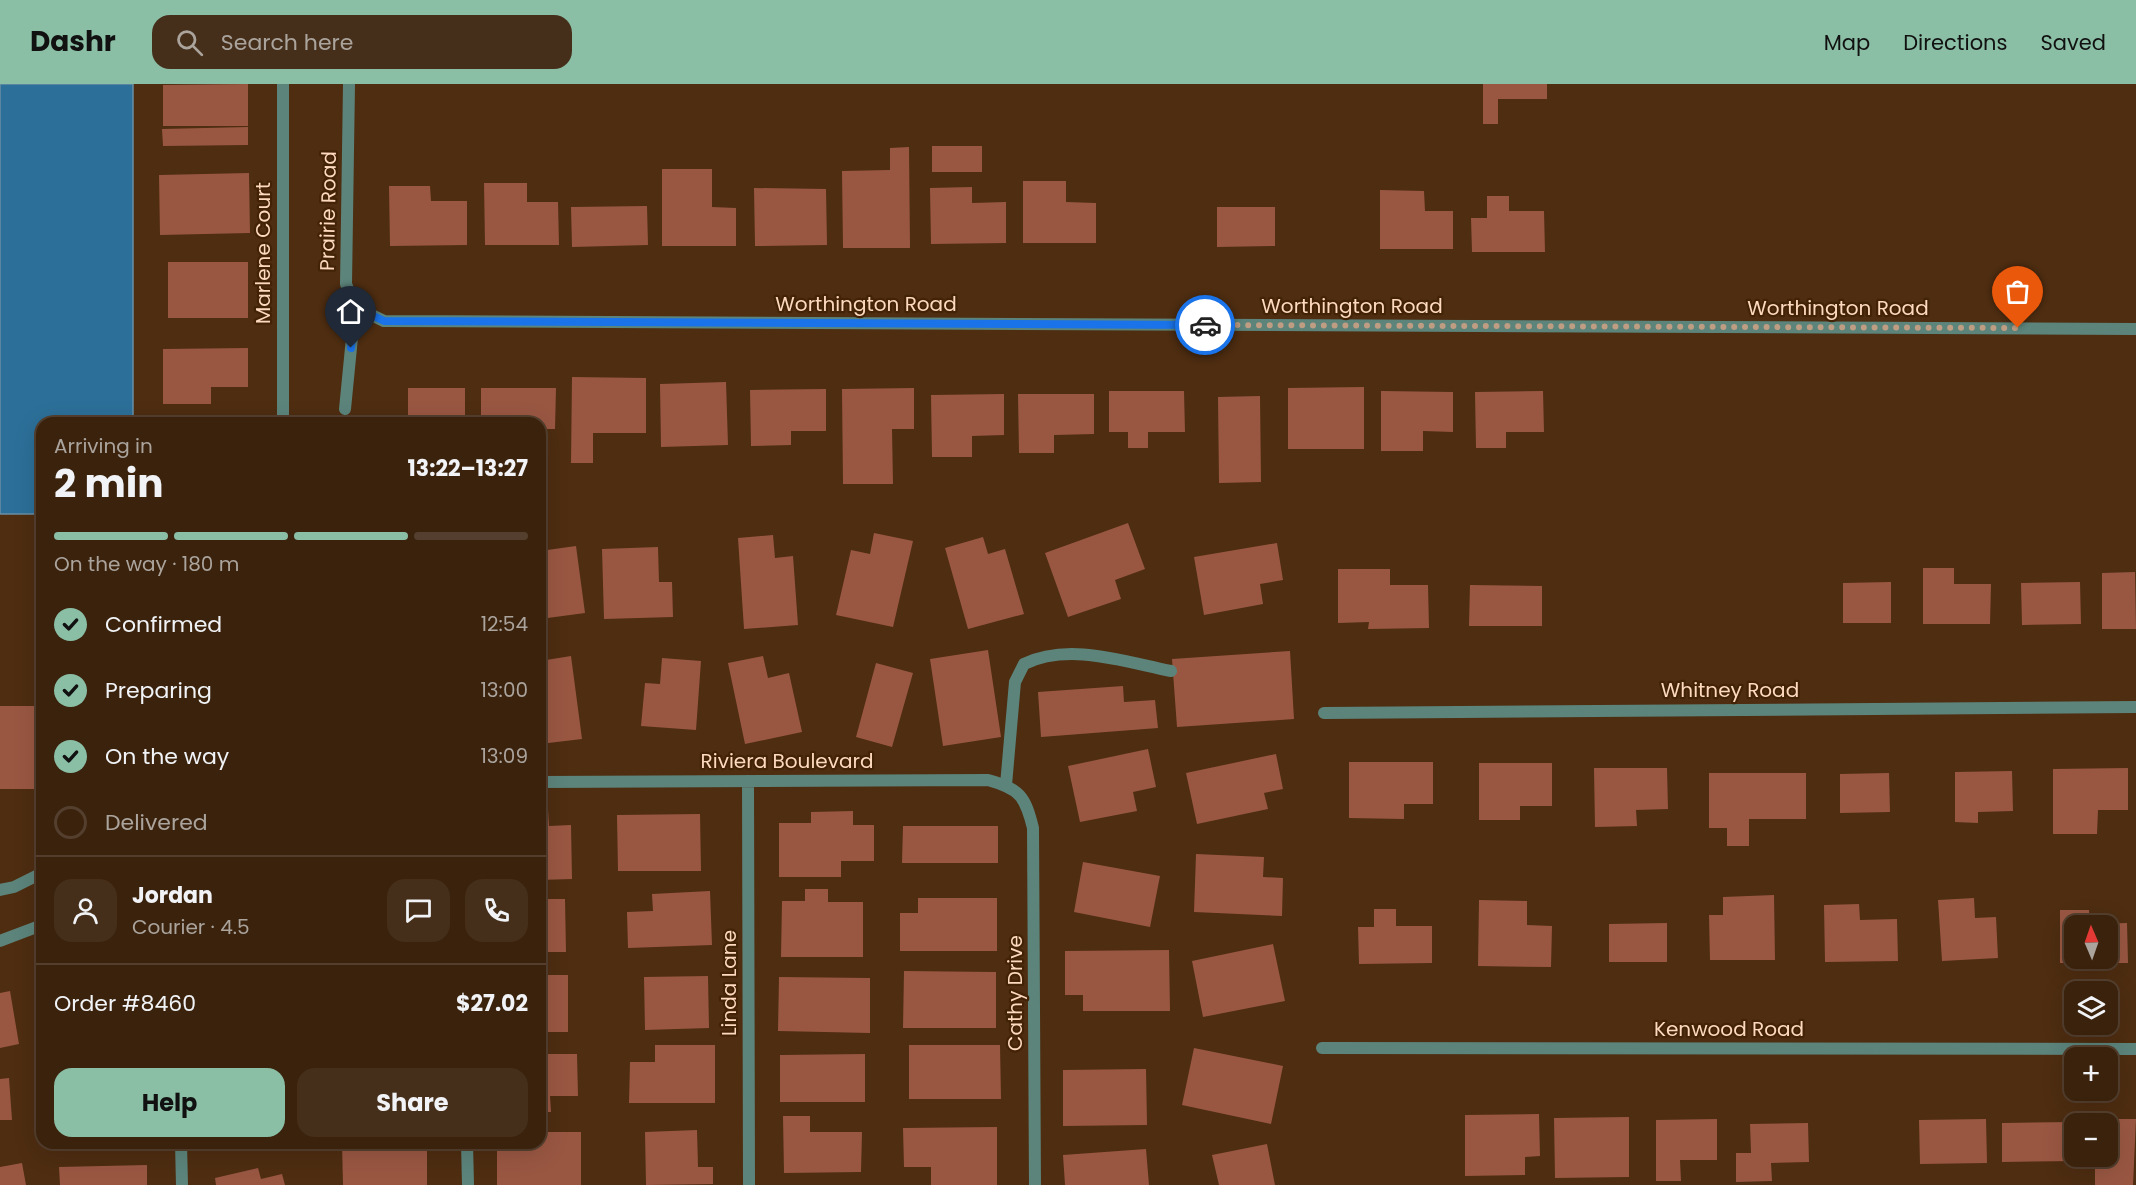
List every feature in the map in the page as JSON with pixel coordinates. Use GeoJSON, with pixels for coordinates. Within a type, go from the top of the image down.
{"type":"FeatureCollection","features":[{"type":"Feature","properties":{"kind":"street","name":"Marlene Court"},"geometry":{"type":"LineString","coordinates":[[283,417],[284,84]]}},
{"type":"Feature","properties":{"kind":"street","name":"Prairie Road"},"geometry":{"type":"LineString","coordinates":[[345,409],[355,307],[346,284],[349,84]]}},
{"type":"Feature","properties":{"kind":"street","name":"Worthington Road"},"geometry":{"type":"LineString","coordinates":[[355,307],[384,321],[396,322],[2136,329]]}},
{"type":"Feature","properties":{"kind":"street"},"geometry":{"type":"LineString","coordinates":[[1006,785],[1015,682],[1024,664],[1046,656],[1080,655],[1171,671]]}},
{"type":"Feature","properties":{"kind":"street","name":"Whitney Road"},"geometry":{"type":"LineString","coordinates":[[1324,713],[2136,707]]}},
{"type":"Feature","properties":{"kind":"street","name":"Riviera Boulevard"},"geometry":{"type":"LineString","coordinates":[[546,782],[988,780],[1006,785],[1027,801]]}},
{"type":"Feature","properties":{"kind":"street","name":"Linda Lane"},"geometry":{"type":"LineString","coordinates":[[748,781],[749,1185]]}},
{"type":"Feature","properties":{"kind":"street","name":"Cathy Drive"},"geometry":{"type":"LineString","coordinates":[[1027,801],[1033,828],[1035,1185]]}},
{"type":"Feature","properties":{"kind":"street"},"geometry":{"type":"LineString","coordinates":[[0,891],[36,876]]}},
{"type":"Feature","properties":{"kind":"street"},"geometry":{"type":"LineString","coordinates":[[0,941],[36,927]]}},
{"type":"Feature","properties":{"kind":"street","name":"Kenwood Road"},"geometry":{"type":"LineString","coordinates":[[1322,1048],[2136,1049]]}},
{"type":"Feature","properties":{"kind":"street"},"geometry":{"type":"LineString","coordinates":[[181,1149],[182,1185]]}},
{"type":"Feature","properties":{"kind":"street"},"geometry":{"type":"LineString","coordinates":[[468,1149],[468,1185]]}},
{"type":"Feature","properties":{"kind":"water"},"geometry":{"type":"Polygon","coordinates":[[[0,84],[133,84],[133,417],[36,417],[36,514],[0,514],[0,84]]]}},
{"type":"Feature","properties":{"kind":"building"},"geometry":{"type":"Polygon","coordinates":[[[248,84],[248,126],[163,126],[163,85],[248,84]]]}},
{"type":"Feature","properties":{"kind":"building"},"geometry":{"type":"Polygon","coordinates":[[[1483,84],[1547,84],[1547,99],[1498,99],[1498,124],[1483,124],[1483,84]]]}},
{"type":"Feature","properties":{"kind":"building"},"geometry":{"type":"Polygon","coordinates":[[[248,127],[248,145],[163,146],[162,129],[248,127]]]}},
{"type":"Feature","properties":{"kind":"building"},"geometry":{"type":"Polygon","coordinates":[[[932,146],[982,146],[982,172],[932,172],[932,146]]]}},
{"type":"Feature","properties":{"kind":"building"},"geometry":{"type":"Polygon","coordinates":[[[909,147],[910,248],[843,248],[842,171],[890,170],[890,148],[909,147]]]}},
{"type":"Feature","properties":{"kind":"building"},"geometry":{"type":"Polygon","coordinates":[[[662,169],[712,169],[712,207],[736,208],[736,246],[662,246],[662,169]]]}},
{"type":"Feature","properties":{"kind":"building"},"geometry":{"type":"Polygon","coordinates":[[[249,173],[250,233],[160,235],[159,175],[249,173]]]}},
{"type":"Feature","properties":{"kind":"building"},"geometry":{"type":"Polygon","coordinates":[[[1023,181],[1066,181],[1066,202],[1096,203],[1096,243],[1023,243],[1023,181]]]}},
{"type":"Feature","properties":{"kind":"building"},"geometry":{"type":"Polygon","coordinates":[[[484,183],[527,183],[527,202],[558,202],[559,245],[485,245],[484,183]]]}},
{"type":"Feature","properties":{"kind":"building"},"geometry":{"type":"Polygon","coordinates":[[[389,186],[430,186],[431,201],[467,201],[467,245],[390,246],[389,186]]]}},
{"type":"Feature","properties":{"kind":"building"},"geometry":{"type":"Polygon","coordinates":[[[972,187],[972,203],[1006,202],[1006,243],[931,244],[930,188],[972,187]]]}},
{"type":"Feature","properties":{"kind":"building"},"geometry":{"type":"Polygon","coordinates":[[[754,188],[826,189],[827,245],[755,246],[754,188]]]}},
{"type":"Feature","properties":{"kind":"building"},"geometry":{"type":"Polygon","coordinates":[[[1380,190],[1424,191],[1425,211],[1453,211],[1453,249],[1380,249],[1380,190]]]}},
{"type":"Feature","properties":{"kind":"building"},"geometry":{"type":"Polygon","coordinates":[[[1487,196],[1509,196],[1509,211],[1544,211],[1545,252],[1472,252],[1471,218],[1487,218],[1487,196]]]}},
{"type":"Feature","properties":{"kind":"building"},"geometry":{"type":"Polygon","coordinates":[[[647,206],[648,245],[572,247],[571,207],[647,206]]]}},
{"type":"Feature","properties":{"kind":"building"},"geometry":{"type":"Polygon","coordinates":[[[1217,207],[1275,207],[1275,246],[1217,247],[1217,207]]]}},
{"type":"Feature","properties":{"kind":"building"},"geometry":{"type":"Polygon","coordinates":[[[168,262],[248,262],[248,318],[168,318],[168,262]]]}},
{"type":"Feature","properties":{"kind":"building"},"geometry":{"type":"Polygon","coordinates":[[[248,348],[248,387],[211,387],[211,404],[163,404],[163,349],[248,348]]]}},
{"type":"Feature","properties":{"kind":"building"},"geometry":{"type":"Polygon","coordinates":[[[572,377],[646,378],[646,433],[593,433],[593,463],[571,463],[572,377]]]}},
{"type":"Feature","properties":{"kind":"building"},"geometry":{"type":"Polygon","coordinates":[[[726,382],[728,445],[661,447],[660,384],[726,382]]]}},
{"type":"Feature","properties":{"kind":"building"},"geometry":{"type":"Polygon","coordinates":[[[1364,387],[1364,449],[1288,449],[1288,388],[1364,387]]]}},
{"type":"Feature","properties":{"kind":"building"},"geometry":{"type":"Polygon","coordinates":[[[408,388],[465,388],[465,417],[408,417],[408,388]]]}},
{"type":"Feature","properties":{"kind":"building"},"geometry":{"type":"Polygon","coordinates":[[[481,388],[556,388],[555,429],[546,429],[546,417],[481,417],[481,388]]]}},
{"type":"Feature","properties":{"kind":"building"},"geometry":{"type":"Polygon","coordinates":[[[914,388],[914,429],[892,429],[893,484],[843,484],[842,389],[914,388]]]}},
{"type":"Feature","properties":{"kind":"building"},"geometry":{"type":"Polygon","coordinates":[[[826,389],[826,431],[791,431],[791,445],[751,446],[750,390],[826,389]]]}},
{"type":"Feature","properties":{"kind":"building"},"geometry":{"type":"Polygon","coordinates":[[[1109,391],[1184,391],[1185,432],[1148,432],[1148,448],[1128,448],[1128,432],[1109,432],[1109,391]]]}},
{"type":"Feature","properties":{"kind":"building"},"geometry":{"type":"Polygon","coordinates":[[[1381,391],[1453,392],[1453,432],[1423,431],[1423,451],[1381,451],[1381,391]]]}},
{"type":"Feature","properties":{"kind":"building"},"geometry":{"type":"Polygon","coordinates":[[[1543,391],[1544,432],[1506,432],[1506,448],[1476,448],[1475,392],[1543,391]]]}},
{"type":"Feature","properties":{"kind":"building"},"geometry":{"type":"Polygon","coordinates":[[[1004,394],[1004,435],[972,436],[972,457],[932,457],[931,395],[1004,394]]]}},
{"type":"Feature","properties":{"kind":"building"},"geometry":{"type":"Polygon","coordinates":[[[1018,394],[1094,394],[1094,434],[1054,435],[1054,453],[1019,453],[1018,394]]]}},
{"type":"Feature","properties":{"kind":"building"},"geometry":{"type":"Polygon","coordinates":[[[1260,396],[1261,482],[1219,483],[1218,397],[1260,396]]]}},
{"type":"Feature","properties":{"kind":"building"},"geometry":{"type":"Polygon","coordinates":[[[1128,523],[1145,569],[1115,580],[1121,599],[1068,617],[1045,553],[1128,523]]]}},
{"type":"Feature","properties":{"kind":"building"},"geometry":{"type":"Polygon","coordinates":[[[874,533],[913,541],[893,627],[836,615],[851,550],[870,554],[874,533]]]}},
{"type":"Feature","properties":{"kind":"building"},"geometry":{"type":"Polygon","coordinates":[[[773,535],[775,558],[793,556],[798,625],[744,629],[738,538],[773,535]]]}},
{"type":"Feature","properties":{"kind":"building"},"geometry":{"type":"Polygon","coordinates":[[[983,537],[988,554],[1005,549],[1024,614],[968,629],[945,548],[983,537]]]}},
{"type":"Feature","properties":{"kind":"building"},"geometry":{"type":"Polygon","coordinates":[[[1277,543],[1283,580],[1260,584],[1263,604],[1204,615],[1194,557],[1277,543]]]}},
{"type":"Feature","properties":{"kind":"building"},"geometry":{"type":"Polygon","coordinates":[[[576,546],[585,613],[546,618],[546,550],[576,546]]]}},
{"type":"Feature","properties":{"kind":"building"},"geometry":{"type":"Polygon","coordinates":[[[658,547],[659,582],[672,582],[673,617],[604,619],[602,549],[658,547]]]}},
{"type":"Feature","properties":{"kind":"building"},"geometry":{"type":"Polygon","coordinates":[[[1923,568],[1954,568],[1954,584],[1991,584],[1990,624],[1923,624],[1923,568]]]}},
{"type":"Feature","properties":{"kind":"building"},"geometry":{"type":"Polygon","coordinates":[[[1338,569],[1390,569],[1390,585],[1428,585],[1429,628],[1368,629],[1369,622],[1338,623],[1338,569]]]}},
{"type":"Feature","properties":{"kind":"building"},"geometry":{"type":"Polygon","coordinates":[[[2135,572],[2136,629],[2102,629],[2102,573],[2135,572]]]}},
{"type":"Feature","properties":{"kind":"building"},"geometry":{"type":"Polygon","coordinates":[[[1891,582],[1891,623],[1843,623],[1843,583],[1891,582]]]}},
{"type":"Feature","properties":{"kind":"building"},"geometry":{"type":"Polygon","coordinates":[[[2080,582],[2081,624],[2022,625],[2021,583],[2080,582]]]}},
{"type":"Feature","properties":{"kind":"building"},"geometry":{"type":"Polygon","coordinates":[[[1470,585],[1542,586],[1542,626],[1469,626],[1470,585]]]}},
{"type":"Feature","properties":{"kind":"building"},"geometry":{"type":"Polygon","coordinates":[[[988,650],[1001,737],[943,746],[930,659],[988,650]]]}},
{"type":"Feature","properties":{"kind":"building"},"geometry":{"type":"Polygon","coordinates":[[[1290,651],[1294,719],[1177,727],[1172,659],[1290,651]]]}},
{"type":"Feature","properties":{"kind":"building"},"geometry":{"type":"Polygon","coordinates":[[[571,656],[582,739],[546,743],[546,660],[571,656]]]}},
{"type":"Feature","properties":{"kind":"building"},"geometry":{"type":"Polygon","coordinates":[[[763,656],[768,678],[789,673],[802,732],[745,744],[728,663],[763,656]]]}},
{"type":"Feature","properties":{"kind":"building"},"geometry":{"type":"Polygon","coordinates":[[[662,658],[701,661],[696,730],[641,726],[645,683],[660,684],[662,658]]]}},
{"type":"Feature","properties":{"kind":"building"},"geometry":{"type":"Polygon","coordinates":[[[876,663],[913,673],[892,747],[856,737],[876,663]]]}},
{"type":"Feature","properties":{"kind":"building"},"geometry":{"type":"Polygon","coordinates":[[[1123,686],[1124,702],[1155,700],[1158,728],[1041,737],[1038,692],[1123,686]]]}},
{"type":"Feature","properties":{"kind":"building"},"geometry":{"type":"Polygon","coordinates":[[[0,706],[36,706],[36,789],[0,789],[0,706]]]}},
{"type":"Feature","properties":{"kind":"building"},"geometry":{"type":"Polygon","coordinates":[[[1148,749],[1156,787],[1133,792],[1137,811],[1080,822],[1068,766],[1148,749]]]}},
{"type":"Feature","properties":{"kind":"building"},"geometry":{"type":"Polygon","coordinates":[[[1276,754],[1283,789],[1264,793],[1268,809],[1197,824],[1186,773],[1276,754]]]}},
{"type":"Feature","properties":{"kind":"building"},"geometry":{"type":"Polygon","coordinates":[[[1349,762],[1433,762],[1433,804],[1404,804],[1404,819],[1349,818],[1349,762]]]}},
{"type":"Feature","properties":{"kind":"building"},"geometry":{"type":"Polygon","coordinates":[[[1479,763],[1552,763],[1552,806],[1520,806],[1520,820],[1479,820],[1479,763]]]}},
{"type":"Feature","properties":{"kind":"building"},"geometry":{"type":"Polygon","coordinates":[[[1594,768],[1667,768],[1668,809],[1636,810],[1637,826],[1595,827],[1594,768]]]}},
{"type":"Feature","properties":{"kind":"building"},"geometry":{"type":"Polygon","coordinates":[[[2128,768],[2128,810],[2098,810],[2097,834],[2053,834],[2053,769],[2128,768]]]}},
{"type":"Feature","properties":{"kind":"building"},"geometry":{"type":"Polygon","coordinates":[[[2012,771],[2013,811],[1978,812],[1978,823],[1955,822],[1955,772],[2012,771]]]}},
{"type":"Feature","properties":{"kind":"building"},"geometry":{"type":"Polygon","coordinates":[[[1709,773],[1806,773],[1806,819],[1749,819],[1749,846],[1727,846],[1727,828],[1709,828],[1709,773]]]}},
{"type":"Feature","properties":{"kind":"building"},"geometry":{"type":"Polygon","coordinates":[[[1889,773],[1890,812],[1840,813],[1840,774],[1889,773]]]}},
{"type":"Feature","properties":{"kind":"building"},"geometry":{"type":"Polygon","coordinates":[[[546,810],[548,810],[549,826],[571,825],[572,879],[546,880],[546,810]]]}},
{"type":"Feature","properties":{"kind":"building"},"geometry":{"type":"Polygon","coordinates":[[[853,811],[853,825],[874,825],[874,861],[841,861],[841,877],[779,877],[779,823],[811,823],[811,812],[853,811]]]}},
{"type":"Feature","properties":{"kind":"building"},"geometry":{"type":"Polygon","coordinates":[[[700,814],[701,871],[618,871],[617,815],[700,814]]]}},
{"type":"Feature","properties":{"kind":"building"},"geometry":{"type":"Polygon","coordinates":[[[903,826],[998,826],[998,863],[902,863],[903,826]]]}},
{"type":"Feature","properties":{"kind":"building"},"geometry":{"type":"Polygon","coordinates":[[[1196,854],[1264,857],[1263,877],[1283,878],[1282,916],[1194,912],[1196,854]]]}},
{"type":"Feature","properties":{"kind":"building"},"geometry":{"type":"Polygon","coordinates":[[[1083,862],[1160,876],[1150,927],[1074,912],[1083,862]]]}},
{"type":"Feature","properties":{"kind":"building"},"geometry":{"type":"Polygon","coordinates":[[[805,889],[828,889],[828,902],[863,902],[863,957],[781,957],[782,901],[805,901],[805,889]]]}},
{"type":"Feature","properties":{"kind":"building"},"geometry":{"type":"Polygon","coordinates":[[[710,891],[712,945],[628,948],[627,912],[653,911],[652,894],[710,891]]]}},
{"type":"Feature","properties":{"kind":"building"},"geometry":{"type":"Polygon","coordinates":[[[1774,895],[1775,960],[1710,960],[1709,915],[1723,915],[1723,897],[1774,895]]]}},
{"type":"Feature","properties":{"kind":"building"},"geometry":{"type":"Polygon","coordinates":[[[918,898],[997,898],[997,951],[900,951],[900,913],[918,913],[918,898]]]}},
{"type":"Feature","properties":{"kind":"building"},"geometry":{"type":"Polygon","coordinates":[[[1974,898],[1975,918],[1996,917],[1998,958],[1942,961],[1938,900],[1974,898]]]}},
{"type":"Feature","properties":{"kind":"building"},"geometry":{"type":"Polygon","coordinates":[[[546,899],[565,899],[566,952],[546,952],[546,899]]]}},
{"type":"Feature","properties":{"kind":"building"},"geometry":{"type":"Polygon","coordinates":[[[1479,900],[1527,901],[1527,925],[1552,926],[1551,967],[1478,966],[1479,900]]]}},
{"type":"Feature","properties":{"kind":"building"},"geometry":{"type":"Polygon","coordinates":[[[1859,904],[1860,920],[1897,919],[1898,961],[1825,962],[1824,905],[1859,904]]]}},
{"type":"Feature","properties":{"kind":"building"},"geometry":{"type":"Polygon","coordinates":[[[1374,909],[1396,909],[1396,926],[1432,926],[1432,963],[1359,964],[1358,927],[1374,927],[1374,909]]]}},
{"type":"Feature","properties":{"kind":"building"},"geometry":{"type":"Polygon","coordinates":[[[2060,910],[2089,910],[2089,915],[2064,915],[2064,963],[2060,963],[2060,910]]]}},
{"type":"Feature","properties":{"kind":"building"},"geometry":{"type":"Polygon","coordinates":[[[1667,923],[1667,962],[1609,962],[1609,924],[1667,923]]]}},
{"type":"Feature","properties":{"kind":"building"},"geometry":{"type":"Polygon","coordinates":[[[2118,923],[2127,923],[2128,963],[2118,963],[2118,923]]]}},
{"type":"Feature","properties":{"kind":"building"},"geometry":{"type":"Polygon","coordinates":[[[1273,944],[1285,1001],[1203,1017],[1192,961],[1273,944]]]}},
{"type":"Feature","properties":{"kind":"building"},"geometry":{"type":"Polygon","coordinates":[[[1169,950],[1170,1011],[1083,1011],[1083,995],[1065,995],[1065,951],[1169,950]]]}},
{"type":"Feature","properties":{"kind":"building"},"geometry":{"type":"Polygon","coordinates":[[[904,971],[996,972],[996,1028],[903,1028],[904,971]]]}},
{"type":"Feature","properties":{"kind":"building"},"geometry":{"type":"Polygon","coordinates":[[[546,975],[568,975],[568,1032],[546,1032],[546,975]]]}},
{"type":"Feature","properties":{"kind":"building"},"geometry":{"type":"Polygon","coordinates":[[[708,976],[709,1028],[645,1030],[644,977],[708,976]]]}},
{"type":"Feature","properties":{"kind":"building"},"geometry":{"type":"Polygon","coordinates":[[[779,977],[870,978],[870,1033],[778,1031],[779,977]]]}},
{"type":"Feature","properties":{"kind":"building"},"geometry":{"type":"Polygon","coordinates":[[[10,991],[19,1044],[0,1048],[0,993],[10,991]]]}},
{"type":"Feature","properties":{"kind":"building"},"geometry":{"type":"Polygon","coordinates":[[[655,1045],[715,1045],[715,1103],[629,1103],[630,1062],[655,1062],[655,1045]]]}},
{"type":"Feature","properties":{"kind":"building"},"geometry":{"type":"Polygon","coordinates":[[[909,1045],[1000,1045],[1001,1099],[909,1099],[909,1045]]]}},
{"type":"Feature","properties":{"kind":"building"},"geometry":{"type":"Polygon","coordinates":[[[1194,1048],[1283,1066],[1271,1124],[1182,1105],[1194,1048]]]}},
{"type":"Feature","properties":{"kind":"building"},"geometry":{"type":"Polygon","coordinates":[[[546,1054],[577,1054],[578,1096],[550,1096],[551,1112],[546,1112],[546,1054]]]}},
{"type":"Feature","properties":{"kind":"building"},"geometry":{"type":"Polygon","coordinates":[[[865,1054],[865,1102],[780,1102],[780,1055],[865,1054]]]}},
{"type":"Feature","properties":{"kind":"building"},"geometry":{"type":"Polygon","coordinates":[[[1146,1069],[1147,1125],[1063,1126],[1063,1070],[1146,1069]]]}},
{"type":"Feature","properties":{"kind":"building"},"geometry":{"type":"Polygon","coordinates":[[[9,1078],[12,1120],[0,1120],[0,1079],[9,1078]]]}},
{"type":"Feature","properties":{"kind":"building"},"geometry":{"type":"Polygon","coordinates":[[[1539,1114],[1540,1156],[1525,1157],[1525,1175],[1465,1176],[1465,1115],[1539,1114]]]}},
{"type":"Feature","properties":{"kind":"building"},"geometry":{"type":"Polygon","coordinates":[[[783,1116],[810,1116],[810,1132],[862,1132],[861,1172],[784,1173],[783,1116]]]}},
{"type":"Feature","properties":{"kind":"building"},"geometry":{"type":"Polygon","coordinates":[[[1629,1117],[1629,1177],[1555,1178],[1554,1118],[1629,1117]]]}},
{"type":"Feature","properties":{"kind":"building"},"geometry":{"type":"Polygon","coordinates":[[[1717,1119],[1717,1160],[1680,1160],[1681,1181],[1656,1181],[1656,1120],[1717,1119]]]}},
{"type":"Feature","properties":{"kind":"building"},"geometry":{"type":"Polygon","coordinates":[[[1986,1119],[1987,1163],[1920,1164],[1919,1120],[1986,1119]]]}},
{"type":"Feature","properties":{"kind":"building"},"geometry":{"type":"Polygon","coordinates":[[[2118,1119],[2136,1119],[2133,1185],[2095,1185],[2095,1167],[2118,1167],[2118,1119]]]}},
{"type":"Feature","properties":{"kind":"building"},"geometry":{"type":"Polygon","coordinates":[[[2064,1122],[2064,1161],[2002,1162],[2002,1123],[2064,1122]]]}},
{"type":"Feature","properties":{"kind":"building"},"geometry":{"type":"Polygon","coordinates":[[[1808,1123],[1809,1162],[1771,1163],[1772,1181],[1736,1182],[1736,1153],[1751,1153],[1750,1124],[1808,1123]]]}},
{"type":"Feature","properties":{"kind":"building"},"geometry":{"type":"Polygon","coordinates":[[[997,1127],[997,1185],[931,1185],[931,1167],[904,1167],[903,1128],[997,1127]]]}},
{"type":"Feature","properties":{"kind":"building"},"geometry":{"type":"Polygon","coordinates":[[[697,1130],[698,1167],[713,1167],[713,1184],[646,1185],[645,1132],[697,1130]]]}},
{"type":"Feature","properties":{"kind":"building"},"geometry":{"type":"Polygon","coordinates":[[[546,1132],[581,1132],[581,1185],[497,1185],[497,1149],[546,1149],[546,1132]]]}},
{"type":"Feature","properties":{"kind":"building"},"geometry":{"type":"Polygon","coordinates":[[[1267,1144],[1275,1185],[1219,1185],[1212,1155],[1267,1144]]]}},
{"type":"Feature","properties":{"kind":"building"},"geometry":{"type":"Polygon","coordinates":[[[342,1149],[427,1149],[427,1185],[343,1185],[342,1149]]]}},
{"type":"Feature","properties":{"kind":"building"},"geometry":{"type":"Polygon","coordinates":[[[1146,1149],[1149,1185],[1065,1185],[1063,1155],[1146,1149]]]}},
{"type":"Feature","properties":{"kind":"building"},"geometry":{"type":"Polygon","coordinates":[[[22,1163],[26,1185],[0,1185],[0,1167],[22,1163]]]}},
{"type":"Feature","properties":{"kind":"building"},"geometry":{"type":"Polygon","coordinates":[[[147,1165],[147,1185],[60,1185],[59,1167],[147,1165]]]}},
{"type":"Feature","properties":{"kind":"building"},"geometry":{"type":"Polygon","coordinates":[[[258,1168],[261,1179],[282,1174],[285,1185],[216,1185],[215,1178],[258,1168]]]}},
{"type":"Feature","properties":{"kind":"way so far"},"geometry":{"type":"LineString","coordinates":[[1205,325],[2018,328]]}},
{"type":"Feature","properties":{"kind":"route"},"geometry":{"type":"LineString","coordinates":[[351,348],[355,307],[384,321],[1205,325]]}}]}
